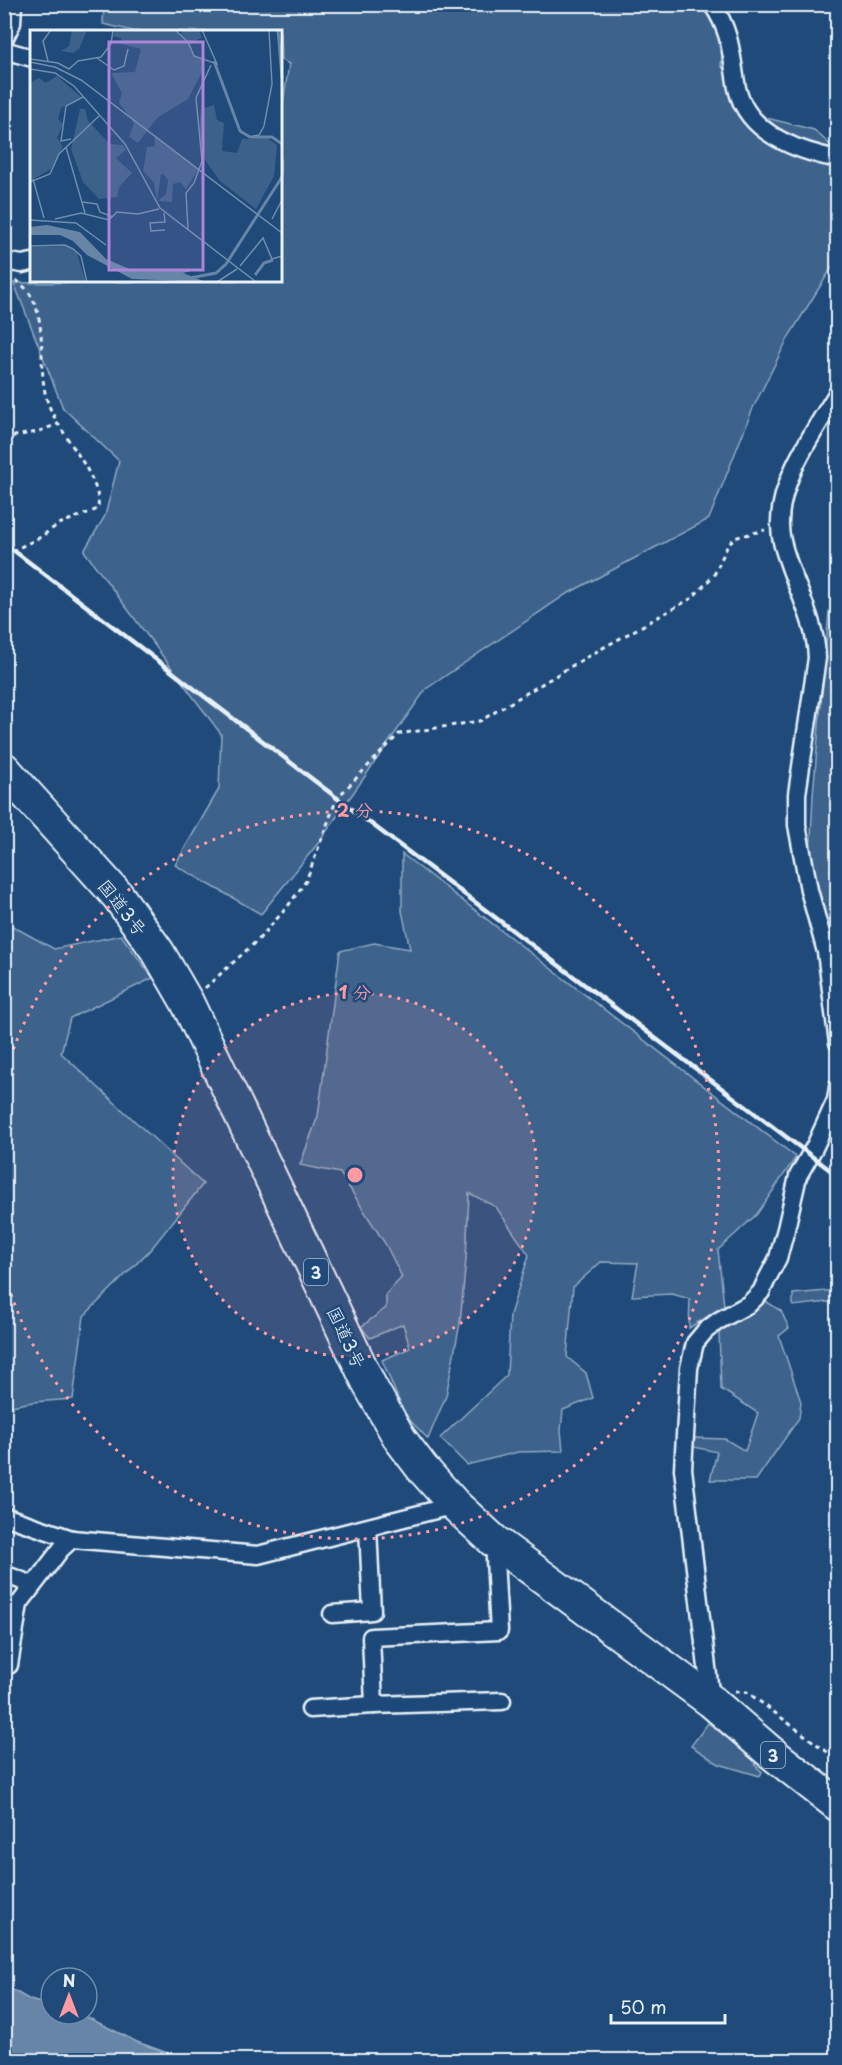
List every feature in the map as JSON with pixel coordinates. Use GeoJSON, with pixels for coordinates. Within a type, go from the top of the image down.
{"type":"FeatureCollection","features":[{"type":"Feature","properties":{"kind":"highway","name":"国道3号"},"geometry":{"type":"LineString","coordinates":[[4,769],[118,896],[158,952],[187,1002],[370,1386],[400,1439],[422,1468],[455,1505],[494,1541],[710,1694],[788,1744],[837,1779]]}},
{"type":"Feature","properties":{"kind":"highway","name":"国道3号"},"geometry":{"type":"LineString","coordinates":[[710,1694],[769,1751],[837,1805]]}},
{"type":"Feature","properties":{"kind":"street"},"geometry":{"type":"LineString","coordinates":[[4,39],[12,23],[13,4]]}},
{"type":"Feature","properties":{"kind":"street"},"geometry":{"type":"LineString","coordinates":[[712,4],[728,35],[738,90],[742,104],[752,120],[783,142],[810,153],[837,159]]}},
{"type":"Feature","properties":{"kind":"street"},"geometry":{"type":"LineString","coordinates":[[4,50],[30,57]]}},
{"type":"Feature","properties":{"kind":"street"},"geometry":{"type":"LineString","coordinates":[[4,261],[22,264],[30,262]]}},
{"type":"Feature","properties":{"kind":"street"},"geometry":{"type":"LineString","coordinates":[[837,393],[790,476],[780,508],[784,551],[816,639],[817,658],[796,794],[797,825],[805,873],[826,952],[837,1043]]}},
{"type":"Feature","properties":{"kind":"street"},"geometry":{"type":"LineString","coordinates":[[710,1694],[683,1469],[689,1368],[695,1343],[705,1331],[749,1304],[760,1292],[767,1279],[778,1258],[798,1176],[836,1100],[837,1087]]}},
{"type":"Feature","properties":{"kind":"street"},"geometry":{"type":"LineString","coordinates":[[4,1516],[72,1539],[258,1555],[455,1505]]}},
{"type":"Feature","properties":{"kind":"street"},"geometry":{"type":"LineString","coordinates":[[332,1614],[372,1611],[368,1528]]}},
{"type":"Feature","properties":{"kind":"street"},"geometry":{"type":"LineString","coordinates":[[9,1665],[8,1645],[12,1607],[72,1539]]}},
{"type":"Feature","properties":{"kind":"street"},"geometry":{"type":"LineString","coordinates":[[374,1705],[371,1637],[499,1631],[494,1541]]}},
{"type":"Feature","properties":{"kind":"street"},"geometry":{"type":"LineString","coordinates":[[4,1575],[33,1585]]}},
{"type":"Feature","properties":{"kind":"street"},"geometry":{"type":"LineString","coordinates":[[310,1709],[502,1701]]}},
{"type":"Feature","properties":{"kind":"path"},"geometry":{"type":"LineString","coordinates":[[4,555],[39,538],[59,524],[92,513],[98,509],[99,502],[96,484],[58,424],[47,402],[42,379],[41,329],[30,293],[26,287],[11,278]]}},
{"type":"Feature","properties":{"kind":"path"},"geometry":{"type":"LineString","coordinates":[[4,438],[37,432],[58,424]]}},
{"type":"Feature","properties":{"kind":"path"},"geometry":{"type":"LineString","coordinates":[[187,1002],[259,939],[288,906],[306,881],[337,798],[399,734],[480,720],[692,598],[714,575],[727,547],[734,538],[780,525]]}},
{"type":"Feature","properties":{"kind":"path"},"geometry":{"type":"LineString","coordinates":[[710,1694],[747,1692],[837,1760]]}},
{"type":"Feature","properties":{"kind":"shaded area"},"geometry":{"type":"Polygon","coordinates":[[[104,5],[727,5],[721,65],[751,114],[814,130],[837,151],[837,259],[788,338],[753,408],[709,519],[565,595],[426,689],[319,842],[261,914],[175,865],[219,789],[221,734],[84,551],[105,516],[119,461],[63,408],[14,283],[282,282],[282,111],[289,64],[282,60],[282,30],[129,30],[103,24],[104,5]]]}},
{"type":"Feature","properties":{"kind":"shaded area"},"geometry":{"type":"Polygon","coordinates":[[[837,607],[837,952],[809,879],[813,795],[829,611],[837,607]]]}},
{"type":"Feature","properties":{"kind":"shaded area"},"geometry":{"type":"Polygon","coordinates":[[[402,854],[796,1157],[757,1214],[718,1250],[724,1306],[689,1328],[690,1299],[672,1294],[632,1296],[638,1263],[601,1262],[573,1287],[567,1357],[586,1373],[593,1398],[563,1410],[561,1430],[563,1451],[518,1452],[467,1465],[440,1438],[507,1375],[510,1315],[529,1255],[496,1207],[469,1193],[460,1323],[446,1396],[428,1439],[405,1415],[382,1360],[410,1348],[403,1324],[370,1338],[361,1327],[386,1308],[386,1294],[402,1277],[386,1245],[340,1173],[300,1165],[318,1116],[340,951],[374,943],[410,949],[402,911],[402,854]]]}},
{"type":"Feature","properties":{"kind":"shaded area"},"geometry":{"type":"Polygon","coordinates":[[[5,922],[54,949],[121,935],[153,978],[70,1018],[61,1053],[203,1184],[151,1249],[84,1316],[73,1399],[5,1407],[5,922]]]}},
{"type":"Feature","properties":{"kind":"shaded area"},"geometry":{"type":"Polygon","coordinates":[[[837,1290],[837,1301],[793,1306],[793,1294],[837,1290]]]}},
{"type":"Feature","properties":{"kind":"shaded area"},"geometry":{"type":"Polygon","coordinates":[[[764,1300],[781,1311],[789,1328],[779,1336],[801,1402],[799,1418],[756,1480],[710,1480],[717,1452],[694,1447],[694,1438],[725,1439],[745,1451],[758,1413],[721,1389],[719,1331],[764,1300]]]}},
{"type":"Feature","properties":{"kind":"shaded area"},"geometry":{"type":"Polygon","coordinates":[[[708,1723],[758,1761],[755,1765],[762,1772],[760,1776],[719,1764],[691,1746],[708,1723]]]}},
{"type":"Feature","properties":{"kind":"shaded area"},"geometry":{"type":"Polygon","coordinates":[[[4,1985],[39,2003],[39,2026],[99,2026],[99,2023],[137,2042],[187,2060],[26,2060],[5,2050],[4,1985]]]}},
{"type":"Feature","properties":{"kind":"railway"},"geometry":{"type":"LineString","coordinates":[[4,543],[838,1176]]}}]}
